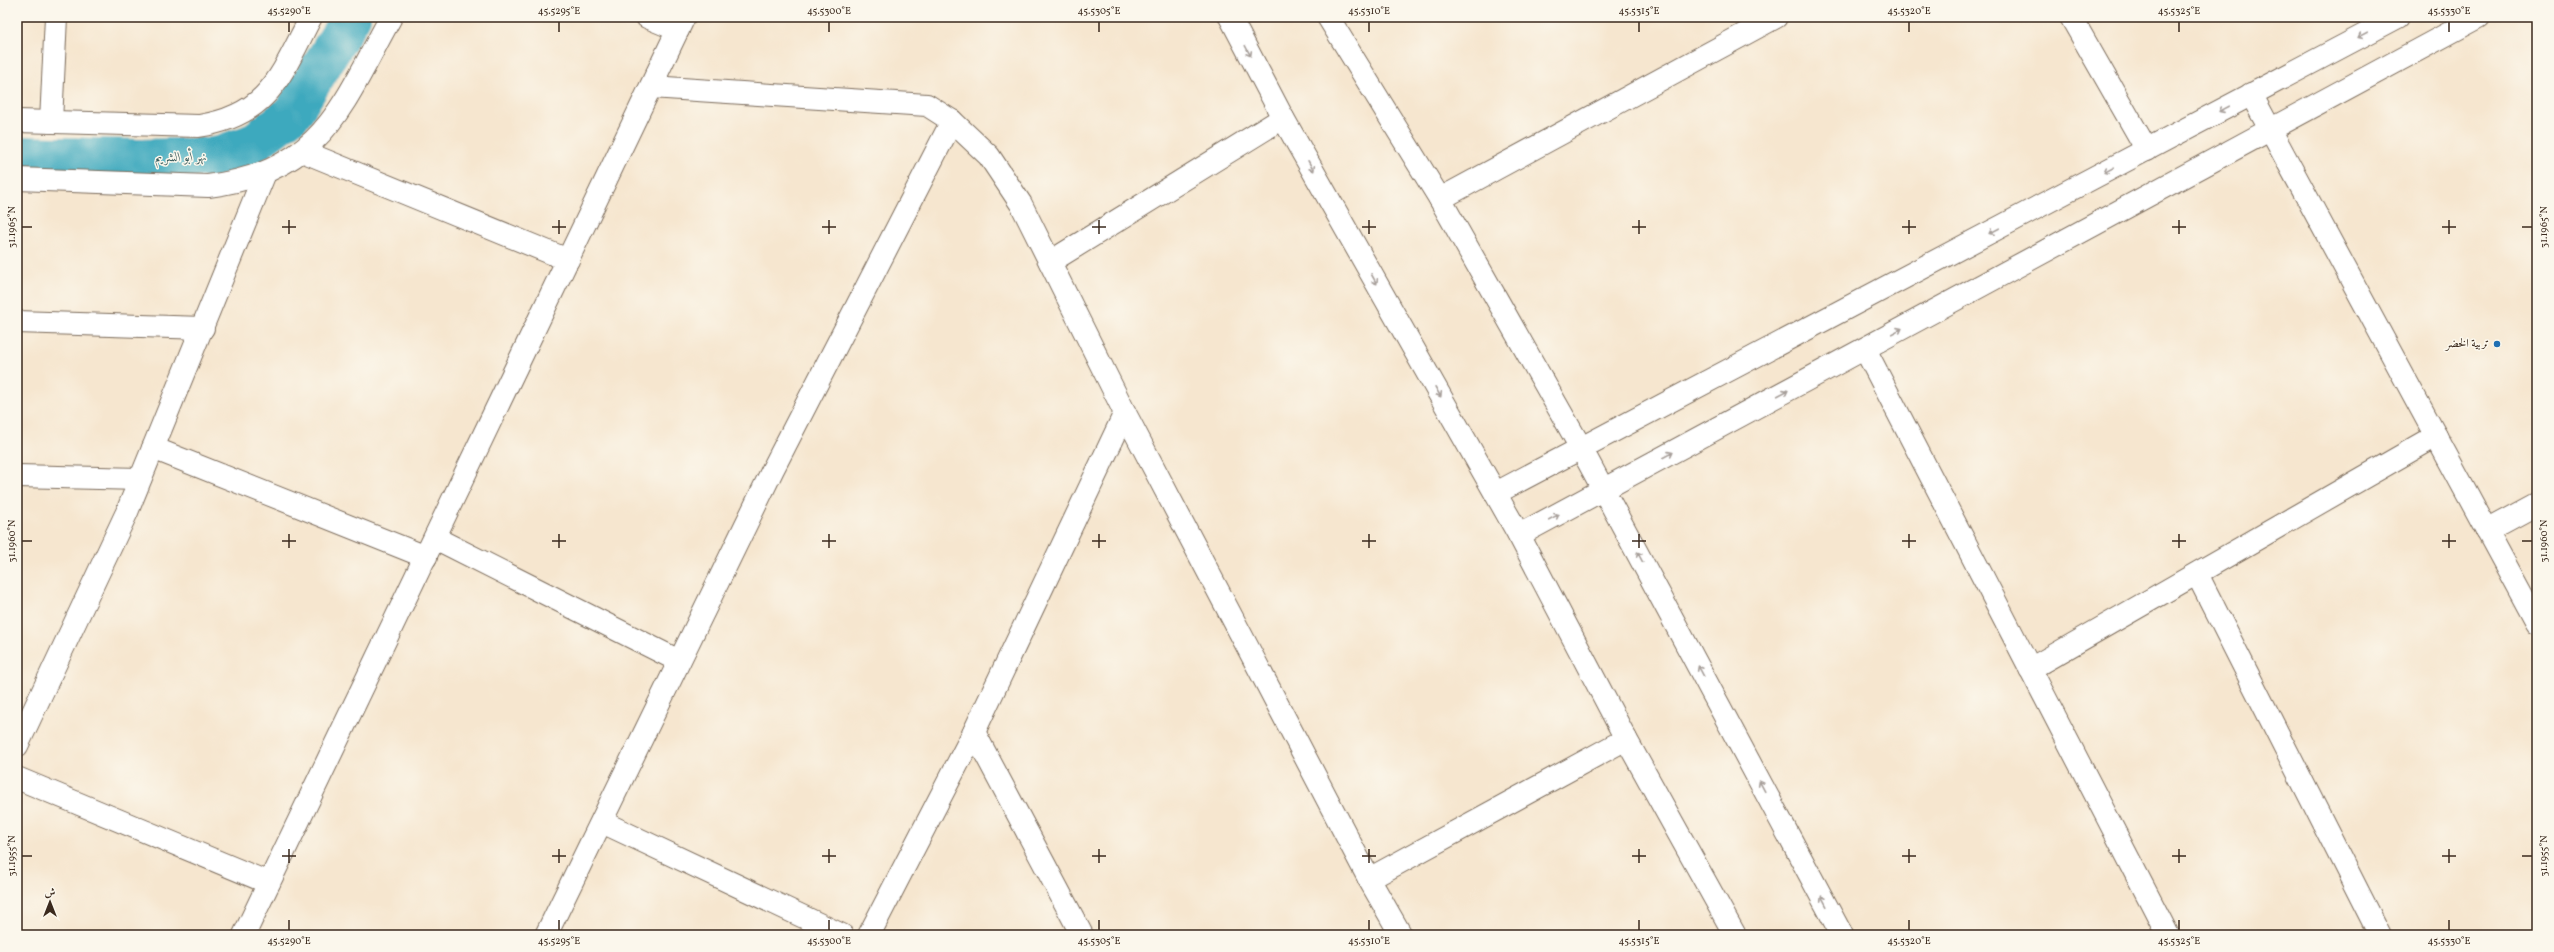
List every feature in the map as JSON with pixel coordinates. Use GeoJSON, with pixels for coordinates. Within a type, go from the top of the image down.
{"type":"FeatureCollection","features":[{"type":"Feature","properties":{"kind":"street"},"geometry":{"type":"LineString","coordinates":[[51,122],[56,17]]}},
{"type":"Feature","properties":{"kind":"street"},"geometry":{"type":"LineString","coordinates":[[17,121],[199,126],[222,123],[244,113],[261,100],[276,83],[311,17]]}},
{"type":"Feature","properties":{"kind":"street"},"geometry":{"type":"LineString","coordinates":[[17,178],[208,186],[237,182],[265,173],[290,160],[325,130],[339,111],[391,17]]}},
{"type":"Feature","properties":{"kind":"street"},"geometry":{"type":"LineString","coordinates":[[244,935],[681,24],[648,17]]}},
{"type":"Feature","properties":{"kind":"street"},"geometry":{"type":"LineString","coordinates":[[1230,17],[1283,118],[1496,493],[1626,739],[1735,935]]}},
{"type":"Feature","properties":{"kind":"street"},"geometry":{"type":"LineString","coordinates":[[1328,17],[1440,199],[1581,448],[1842,935]]}},
{"type":"Feature","properties":{"kind":"street"},"geometry":{"type":"LineString","coordinates":[[1440,199],[1776,17]]}},
{"type":"Feature","properties":{"kind":"street"},"geometry":{"type":"LineString","coordinates":[[2071,17],[2147,150]]}},
{"type":"Feature","properties":{"kind":"street"},"geometry":{"type":"LineString","coordinates":[[1496,493],[2398,17]]}},
{"type":"Feature","properties":{"kind":"street"},"geometry":{"type":"LineString","coordinates":[[1519,535],[2479,17]]}},
{"type":"Feature","properties":{"kind":"street"},"geometry":{"type":"LineString","coordinates":[[651,87],[911,102],[927,105],[952,121],[993,162],[1021,204],[1125,413],[1369,879],[1401,935]]}},
{"type":"Feature","properties":{"kind":"street"},"geometry":{"type":"LineString","coordinates":[[2251,94],[2537,623]]}},
{"type":"Feature","properties":{"kind":"street"},"geometry":{"type":"LineString","coordinates":[[1050,262],[1283,118]]}},
{"type":"Feature","properties":{"kind":"street"},"geometry":{"type":"LineString","coordinates":[[546,935],[773,469],[952,121]]}},
{"type":"Feature","properties":{"kind":"street"},"geometry":{"type":"LineString","coordinates":[[302,151],[568,260]]}},
{"type":"Feature","properties":{"kind":"street"},"geometry":{"type":"LineString","coordinates":[[17,746],[128,512],[140,479],[265,173]]}},
{"type":"Feature","properties":{"kind":"street"},"geometry":{"type":"LineString","coordinates":[[17,322],[202,328]]}},
{"type":"Feature","properties":{"kind":"street"},"geometry":{"type":"LineString","coordinates":[[1865,349],[2168,935]]}},
{"type":"Feature","properties":{"kind":"street"},"geometry":{"type":"LineString","coordinates":[[869,935],[974,732],[1125,413]]}},
{"type":"Feature","properties":{"kind":"street"},"geometry":{"type":"LineString","coordinates":[[2030,669],[2436,436]]}},
{"type":"Feature","properties":{"kind":"street"},"geometry":{"type":"LineString","coordinates":[[153,448],[430,547],[679,661]]}},
{"type":"Feature","properties":{"kind":"street"},"geometry":{"type":"LineString","coordinates":[[17,476],[140,479]]}},
{"type":"Feature","properties":{"kind":"street"},"geometry":{"type":"LineString","coordinates":[[2487,531],[2537,504]]}},
{"type":"Feature","properties":{"kind":"street"},"geometry":{"type":"LineString","coordinates":[[2197,574],[2380,935]]}},
{"type":"Feature","properties":{"kind":"street"},"geometry":{"type":"LineString","coordinates":[[974,732],[1082,935]]}},
{"type":"Feature","properties":{"kind":"street"},"geometry":{"type":"LineString","coordinates":[[1369,879],[1626,739]]}},
{"type":"Feature","properties":{"kind":"street"},"geometry":{"type":"LineString","coordinates":[[17,778],[269,883]]}},
{"type":"Feature","properties":{"kind":"street"},"geometry":{"type":"LineString","coordinates":[[602,822],[842,935]]}},
{"type":"Feature","properties":{"kind":"waterway","name":"نهر أبو الشريم"},"geometry":{"type":"LineString","coordinates":[[17,156],[139,159],[214,157],[252,144],[293,113],[351,17]]}},
{"type":"Feature","properties":{"kind":"place","name":"تربية الخضر"},"geometry":{"type":"Point","coordinates":[2497,344]}}]}
